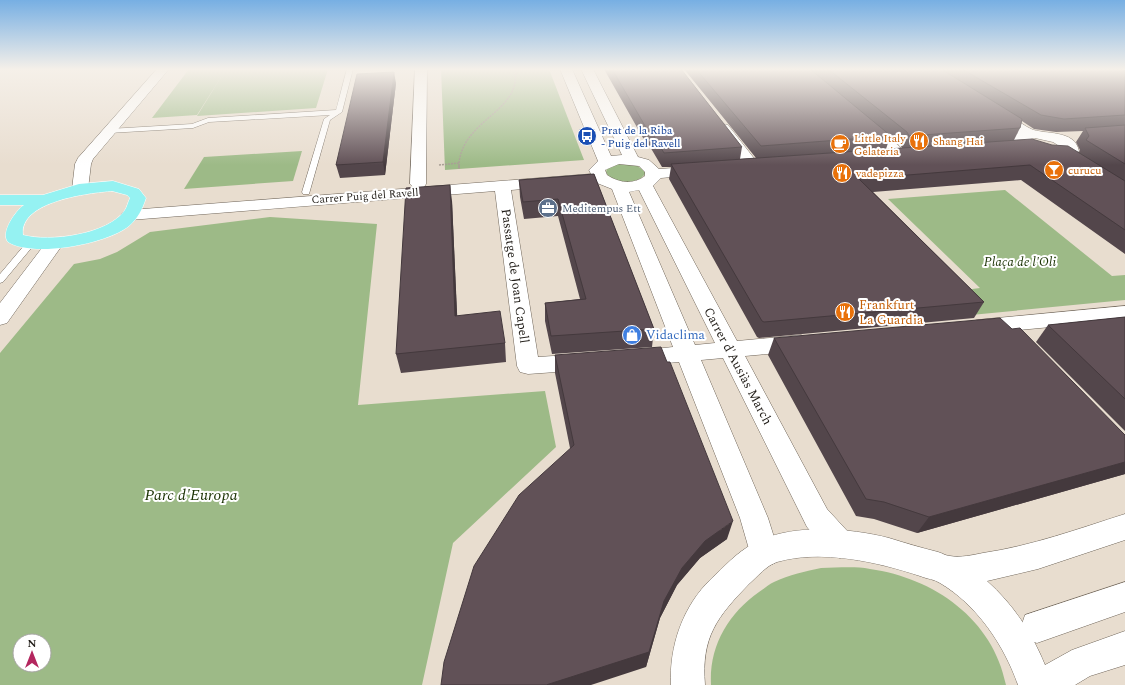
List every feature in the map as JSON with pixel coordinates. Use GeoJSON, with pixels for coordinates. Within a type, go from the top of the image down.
{"type":"FeatureCollection","features":[{"type":"Feature","properties":{"kind":"main road"},"geometry":{"type":"LineString","coordinates":[[97,187],[125,188],[138,198],[134,210],[118,224],[101,233],[79,240],[54,244],[14,240],[12,233],[14,223],[20,216],[47,199],[80,189],[97,187]]}},
{"type":"Feature","properties":{"kind":"main road"},"geometry":{"type":"LineString","coordinates":[[0,200],[47,199]]}},
{"type":"Feature","properties":{"kind":"main road"},"geometry":{"type":"LineString","coordinates":[[0,210],[20,216]]}},
{"type":"Feature","properties":{"kind":"street"},"geometry":{"type":"LineString","coordinates":[[80,189],[83,164],[135,101]]}},
{"type":"Feature","properties":{"kind":"street"},"geometry":{"type":"LineString","coordinates":[[418,184],[420,101]]}},
{"type":"Feature","properties":{"kind":"street"},"geometry":{"type":"LineString","coordinates":[[578,101],[605,174],[687,353],[754,518],[764,553]]}},
{"type":"Feature","properties":{"kind":"street"},"geometry":{"type":"LineString","coordinates":[[603,101],[632,160],[649,175]]}},
{"type":"Feature","properties":{"kind":"street"},"geometry":{"type":"LineString","coordinates":[[983,106],[1025,141],[1048,154],[1071,146]]}},
{"type":"Feature","properties":{"kind":"street"},"geometry":{"type":"LineString","coordinates":[[854,114],[904,151],[877,154]]}},
{"type":"Feature","properties":{"kind":"street"},"geometry":{"type":"LineString","coordinates":[[715,118],[748,160],[764,163],[732,165],[748,160]]}},
{"type":"Feature","properties":{"kind":"street"},"geometry":{"type":"LineString","coordinates":[[1005,145],[1025,141]]}},
{"type":"Feature","properties":{"kind":"street"},"geometry":{"type":"LineString","coordinates":[[605,174],[619,159],[632,160]]}},
{"type":"Feature","properties":{"kind":"street"},"geometry":{"type":"LineString","coordinates":[[605,174],[631,187],[649,175],[713,166]]}},
{"type":"Feature","properties":{"kind":"street","name":"Carrer Puig del Ravell"},"geometry":{"type":"LineString","coordinates":[[134,210],[306,192],[418,184],[605,174]]}},
{"type":"Feature","properties":{"kind":"street","name":"Carrer Puig del Ravell"},"geometry":{"type":"LineString","coordinates":[[134,210],[502,186],[605,174]]}},
{"type":"Feature","properties":{"kind":"street","name":"Carrer d'Ausiàs March"},"geometry":{"type":"LineString","coordinates":[[649,175],[729,350],[817,518],[840,544]]}},
{"type":"Feature","properties":{"kind":"street","name":"Passatge de Joan Capell"},"geometry":{"type":"LineString","coordinates":[[502,186],[528,366],[687,353]]}},
{"type":"Feature","properties":{"kind":"street"},"geometry":{"type":"LineString","coordinates":[[0,318],[54,244]]}},
{"type":"Feature","properties":{"kind":"street"},"geometry":{"type":"LineString","coordinates":[[961,329],[1125,313]]}},
{"type":"Feature","properties":{"kind":"street"},"geometry":{"type":"LineString","coordinates":[[1004,324],[1020,342]]}},
{"type":"Feature","properties":{"kind":"street"},"geometry":{"type":"LineString","coordinates":[[687,353],[822,342]]}},
{"type":"Feature","properties":{"kind":"street"},"geometry":{"type":"LineString","coordinates":[[684,682],[696,627],[706,607],[721,590],[764,553],[798,545],[864,545],[948,571],[974,570],[1011,563],[1125,527]]}},
{"type":"Feature","properties":{"kind":"street"},"geometry":{"type":"LineString","coordinates":[[948,571],[980,597],[1007,626],[1029,666],[1034,685]]}},
{"type":"Feature","properties":{"kind":"street"},"geometry":{"type":"LineString","coordinates":[[1037,627],[1125,597]]}},
{"type":"Feature","properties":{"kind":"street"},"geometry":{"type":"LineString","coordinates":[[1051,685],[1055,677],[1081,663],[1125,648]]}},
{"type":"Feature","properties":{"kind":"lane"},"geometry":{"type":"LineString","coordinates":[[306,192],[327,119],[339,112],[342,101]]}},
{"type":"Feature","properties":{"kind":"lane"},"geometry":{"type":"LineString","coordinates":[[109,131],[193,126],[208,120],[339,112]]}},
{"type":"Feature","properties":{"kind":"lane"},"geometry":{"type":"LineString","coordinates":[[0,280],[14,240]]}},
{"type":"Feature","properties":{"kind":"path"},"geometry":{"type":"LineString","coordinates":[[460,173],[460,150],[474,130],[496,112],[506,101]]}},
{"type":"Feature","properties":{"kind":"path"},"geometry":{"type":"LineString","coordinates":[[437,165],[459,163]]}},
{"type":"Feature","properties":{"kind":"green space"},"geometry":{"type":"Polygon","coordinates":[[[165,101],[206,101],[197,115],[152,118],[165,101]]]}},
{"type":"Feature","properties":{"kind":"green space"},"geometry":{"type":"Polygon","coordinates":[[[206,101],[318,101],[316,108],[197,116],[206,101]]]}},
{"type":"Feature","properties":{"kind":"green space"},"geometry":{"type":"Polygon","coordinates":[[[442,101],[561,101],[584,160],[445,170],[442,101]]]}},
{"type":"Feature","properties":{"kind":"green space"},"geometry":{"type":"Polygon","coordinates":[[[302,151],[293,181],[184,189],[204,157],[302,151]]]}},
{"type":"Feature","properties":{"kind":"green space"},"geometry":{"type":"Polygon","coordinates":[[[616,164],[636,165],[645,171],[645,174],[642,178],[631,182],[613,179],[606,172],[607,169],[616,164]]]}},
{"type":"Feature","properties":{"kind":"green space","name":"Plaça de l'Oli"},"geometry":{"type":"Polygon","coordinates":[[[1005,190],[1112,276],[1125,275],[1125,300],[971,315],[949,292],[980,288],[888,199],[1005,190]]]}},
{"type":"Feature","properties":{"kind":"green space","name":"Parc d'Europa"},"geometry":{"type":"Polygon","coordinates":[[[270,217],[377,224],[358,405],[545,391],[556,447],[453,543],[422,685],[0,685],[0,353],[74,264],[100,259],[117,252],[150,232],[270,217]]]}},
{"type":"Feature","properties":{"kind":"green space"},"geometry":{"type":"Polygon","coordinates":[[[846,567],[870,569],[894,574],[938,592],[957,606],[974,622],[988,640],[999,661],[1006,685],[711,685],[713,657],[717,644],[723,632],[738,610],[772,583],[792,575],[821,568],[846,567]]]}},
{"type":"Feature","properties":{"kind":"building"},"geometry":{"type":"Polygon","coordinates":[[[351,101],[390,101],[383,162],[336,165],[351,101]]]}},
{"type":"Feature","properties":{"kind":"building"},"geometry":{"type":"Polygon","coordinates":[[[631,101],[706,101],[742,147],[664,153],[651,131],[648,131],[631,101]]]}},
{"type":"Feature","properties":{"kind":"building"},"geometry":{"type":"Polygon","coordinates":[[[723,101],[849,101],[891,136],[761,146],[723,101]]]}},
{"type":"Feature","properties":{"kind":"building"},"geometry":{"type":"Polygon","coordinates":[[[868,101],[993,101],[1022,119],[1020,128],[909,136],[907,132],[868,101]]]}},
{"type":"Feature","properties":{"kind":"building"},"geometry":{"type":"Polygon","coordinates":[[[1017,101],[1125,101],[1125,115],[1064,119],[1041,115],[1017,101]]]}},
{"type":"Feature","properties":{"kind":"building"},"geometry":{"type":"Polygon","coordinates":[[[1125,125],[1125,164],[1086,140],[1089,136],[1085,128],[1125,125]]]}},
{"type":"Feature","properties":{"kind":"building"},"geometry":{"type":"Polygon","coordinates":[[[1032,139],[1052,145],[1068,146],[1125,181],[1125,230],[1030,165],[859,179],[984,302],[764,322],[762,321],[671,164],[1032,139]]]}},
{"type":"Feature","properties":{"kind":"building"},"geometry":{"type":"Polygon","coordinates":[[[594,174],[654,329],[551,336],[545,303],[586,299],[558,199],[523,202],[519,180],[594,174]]]}},
{"type":"Feature","properties":{"kind":"building"},"geometry":{"type":"Polygon","coordinates":[[[450,185],[455,316],[500,311],[505,343],[396,354],[406,188],[450,185]]]}},
{"type":"Feature","properties":{"kind":"building"},"geometry":{"type":"Polygon","coordinates":[[[1125,317],[1125,399],[1048,325],[1125,317]]]}},
{"type":"Feature","properties":{"kind":"building"},"geometry":{"type":"Polygon","coordinates":[[[1000,318],[1012,329],[1020,328],[1125,435],[1125,462],[929,517],[884,502],[866,499],[774,338],[1000,318]]]}},
{"type":"Feature","properties":{"kind":"building"},"geometry":{"type":"Polygon","coordinates":[[[661,347],[667,362],[670,362],[733,521],[705,541],[682,568],[664,601],[649,652],[546,685],[441,685],[444,662],[474,566],[519,495],[574,445],[555,355],[661,347]]]}},
{"type":"Feature","properties":{"kind":"place","name":"Prat de la Riba - Puig del Ravell"},"geometry":{"type":"Point","coordinates":[587,136]}},
{"type":"Feature","properties":{"kind":"place","name":"Shang Hai"},"geometry":{"type":"Point","coordinates":[919,141]}},
{"type":"Feature","properties":{"kind":"place","name":"Little Italy Gelateria"},"geometry":{"type":"Point","coordinates":[840,144]}},
{"type":"Feature","properties":{"kind":"place","name":"curucu"},"geometry":{"type":"Point","coordinates":[1054,170]}},
{"type":"Feature","properties":{"kind":"place","name":"vadepizza"},"geometry":{"type":"Point","coordinates":[842,173]}},
{"type":"Feature","properties":{"kind":"place","name":"Meditempus Ett"},"geometry":{"type":"Point","coordinates":[548,208]}},
{"type":"Feature","properties":{"kind":"place","name":"Frankfurt La Guardia"},"geometry":{"type":"Point","coordinates":[845,312]}},
{"type":"Feature","properties":{"kind":"place","name":"Vidaclima"},"geometry":{"type":"Point","coordinates":[632,335]}}]}
